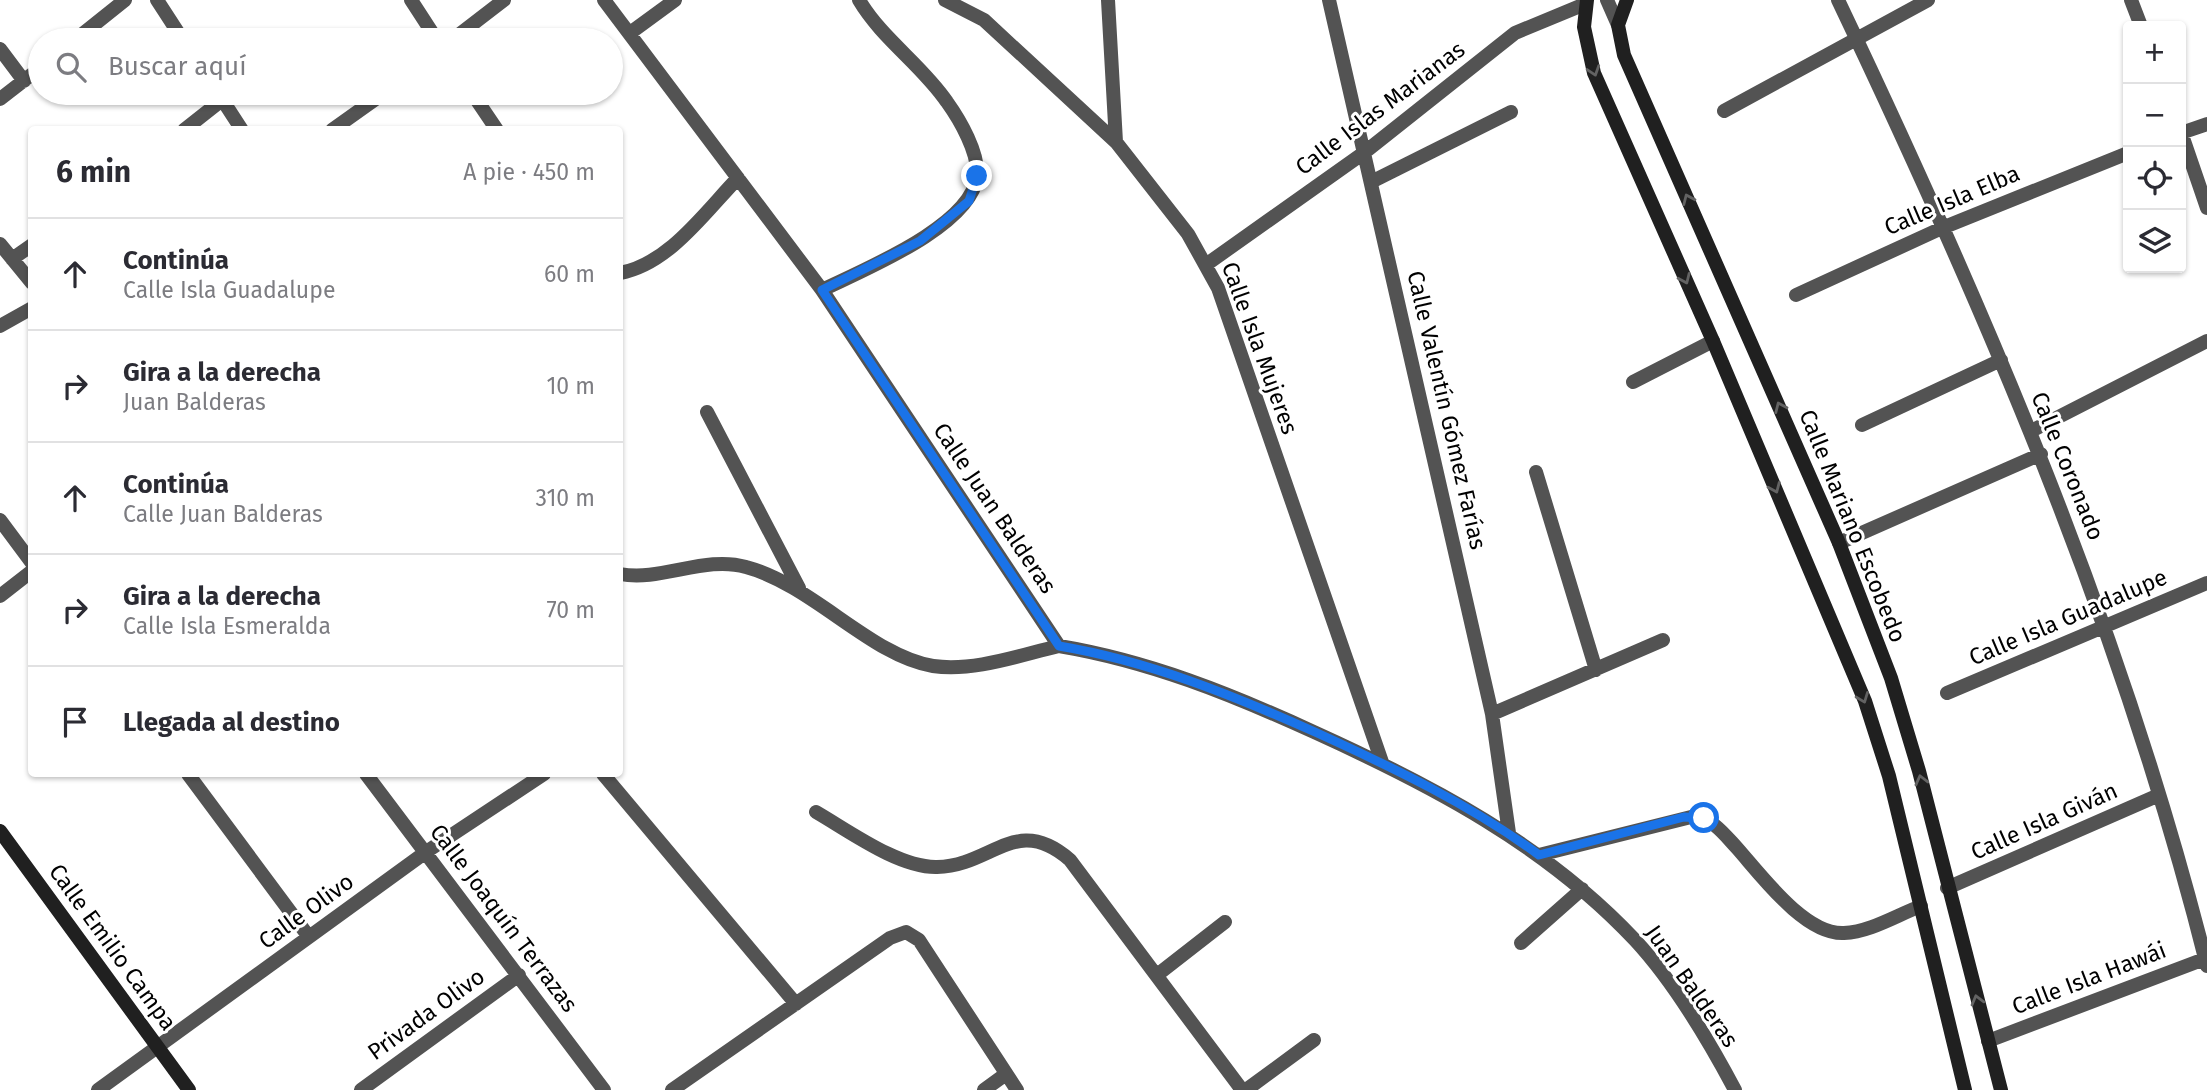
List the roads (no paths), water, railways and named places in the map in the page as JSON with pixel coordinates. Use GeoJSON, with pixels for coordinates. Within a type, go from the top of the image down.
{"type":"FeatureCollection","features":[{"type":"Feature","properties":{"kind":"main road"},"geometry":{"type":"LineString","coordinates":[[1618,25],[1627,0]]}},
{"type":"Feature","properties":{"kind":"main road"},"geometry":{"type":"LineString","coordinates":[[1586,2],[1584,27],[1594,73],[1713,341],[1864,701],[1889,776],[1965,1090]]}},
{"type":"Feature","properties":{"kind":"main road","name":"Calle Mariano Escobedo"},"geometry":{"type":"LineString","coordinates":[[1618,25],[1619,39],[1630,68],[1839,543],[1903,715],[2001,1090]]}},
{"type":"Feature","properties":{"kind":"main road","name":"Calle Emilio Campa"},"geometry":{"type":"LineString","coordinates":[[0,831],[189,1090]]}},
{"type":"Feature","properties":{"kind":"street"},"geometry":{"type":"LineString","coordinates":[[90,28],[125,0]]}},
{"type":"Feature","properties":{"kind":"street"},"geometry":{"type":"LineString","coordinates":[[157,0],[175,28]]}},
{"type":"Feature","properties":{"kind":"street"},"geometry":{"type":"LineString","coordinates":[[411,0],[429,28]]}},
{"type":"Feature","properties":{"kind":"street"},"geometry":{"type":"LineString","coordinates":[[468,28],[504,0]]}},
{"type":"Feature","properties":{"kind":"street","name":"Calle Juan Balderas"},"geometry":{"type":"LineString","coordinates":[[604,0],[822,290],[1059,646]]}},
{"type":"Feature","properties":{"kind":"street"},"geometry":{"type":"LineString","coordinates":[[630,33],[675,0]]}},
{"type":"Feature","properties":{"kind":"street"},"geometry":{"type":"LineString","coordinates":[[822,290],[920,241],[969,201],[977,176],[974,154],[947,101],[885,35],[859,0]]}},
{"type":"Feature","properties":{"kind":"street","name":"Calle Isla Mujeres"},"geometry":{"type":"LineString","coordinates":[[945,0],[984,20],[1116,142],[1188,234],[1207,264],[1218,288],[1382,762]]}},
{"type":"Feature","properties":{"kind":"street"},"geometry":{"type":"LineString","coordinates":[[1108,0],[1116,142]]}},
{"type":"Feature","properties":{"kind":"street","name":"Calle Valentín Gómez Farías"},"geometry":{"type":"LineString","coordinates":[[1329,0],[1492,714],[1509,833]]}},
{"type":"Feature","properties":{"kind":"street","name":"Calle Mariano Escobedo"},"geometry":{"type":"LineString","coordinates":[[1607,0],[1618,25]]}},
{"type":"Feature","properties":{"kind":"street","name":"Calle Coronado"},"geometry":{"type":"LineString","coordinates":[[1838,0],[2031,430],[2106,626],[2159,795],[2206,961]]}},
{"type":"Feature","properties":{"kind":"street"},"geometry":{"type":"LineString","coordinates":[[1724,111],[1928,0]]}},
{"type":"Feature","properties":{"kind":"street"},"geometry":{"type":"LineString","coordinates":[[2131,0],[2139,21]]}},
{"type":"Feature","properties":{"kind":"street","name":"Calle Islas Marianas"},"geometry":{"type":"LineString","coordinates":[[1207,264],[1365,152],[1515,33],[1586,2]]}},
{"type":"Feature","properties":{"kind":"street"},"geometry":{"type":"LineString","coordinates":[[0,49],[24,81]]}},
{"type":"Feature","properties":{"kind":"street"},"geometry":{"type":"LineString","coordinates":[[0,99],[28,78]]}},
{"type":"Feature","properties":{"kind":"street"},"geometry":{"type":"LineString","coordinates":[[188,126],[210,105]]}},
{"type":"Feature","properties":{"kind":"street"},"geometry":{"type":"LineString","coordinates":[[226,105],[239,126]]}},
{"type":"Feature","properties":{"kind":"street"},"geometry":{"type":"LineString","coordinates":[[338,126],[367,105]]}},
{"type":"Feature","properties":{"kind":"street"},"geometry":{"type":"LineString","coordinates":[[480,105],[494,126]]}},
{"type":"Feature","properties":{"kind":"street"},"geometry":{"type":"LineString","coordinates":[[1371,182],[1511,112]]}},
{"type":"Feature","properties":{"kind":"street"},"geometry":{"type":"LineString","coordinates":[[2186,131],[2207,124]]}},
{"type":"Feature","properties":{"kind":"street"},"geometry":{"type":"LineString","coordinates":[[2186,147],[2207,208]]}},
{"type":"Feature","properties":{"kind":"street","name":"Calle Isla Elba"},"geometry":{"type":"LineString","coordinates":[[1796,295],[1942,228],[2123,155]]}},
{"type":"Feature","properties":{"kind":"street"},"geometry":{"type":"LineString","coordinates":[[623,272],[636,270],[662,255],[738,178]]}},
{"type":"Feature","properties":{"kind":"street"},"geometry":{"type":"LineString","coordinates":[[0,244],[28,278]]}},
{"type":"Feature","properties":{"kind":"street"},"geometry":{"type":"LineString","coordinates":[[12,259],[28,248]]}},
{"type":"Feature","properties":{"kind":"street"},"geometry":{"type":"LineString","coordinates":[[0,326],[28,310]]}},
{"type":"Feature","properties":{"kind":"street"},"geometry":{"type":"LineString","coordinates":[[1633,382],[1713,341]]}},
{"type":"Feature","properties":{"kind":"street"},"geometry":{"type":"LineString","coordinates":[[2031,430],[2207,341]]}},
{"type":"Feature","properties":{"kind":"street"},"geometry":{"type":"LineString","coordinates":[[1862,425],[2001,360]]}},
{"type":"Feature","properties":{"kind":"street"},"geometry":{"type":"LineString","coordinates":[[707,412],[799,590]]}},
{"type":"Feature","properties":{"kind":"street"},"geometry":{"type":"LineString","coordinates":[[1839,543],[2040,454]]}},
{"type":"Feature","properties":{"kind":"street"},"geometry":{"type":"LineString","coordinates":[[1536,472],[1596,670]]}},
{"type":"Feature","properties":{"kind":"street"},"geometry":{"type":"LineString","coordinates":[[0,520],[28,558]]}},
{"type":"Feature","properties":{"kind":"street"},"geometry":{"type":"LineString","coordinates":[[623,574],[645,575],[719,564],[742,565],[770,573],[881,644],[910,660],[934,666],[961,667],[1059,646],[1102,653],[1182,677],[1244,701],[1382,762],[1509,833]]}},
{"type":"Feature","properties":{"kind":"street"},"geometry":{"type":"LineString","coordinates":[[0,596],[28,573]]}},
{"type":"Feature","properties":{"kind":"street","name":"Calle Isla Guadalupe"},"geometry":{"type":"LineString","coordinates":[[1947,693],[2207,583]]}},
{"type":"Feature","properties":{"kind":"street"},"geometry":{"type":"LineString","coordinates":[[1492,714],[1663,640]]}},
{"type":"Feature","properties":{"kind":"street"},"geometry":{"type":"LineString","coordinates":[[190,777],[309,937]]}},
{"type":"Feature","properties":{"kind":"street","name":"Calle Joaquín Terrazas"},"geometry":{"type":"LineString","coordinates":[[368,777],[604,1090]]}},
{"type":"Feature","properties":{"kind":"street","name":"Calle Olivo"},"geometry":{"type":"LineString","coordinates":[[99,1090],[426,852],[539,777]]}},
{"type":"Feature","properties":{"kind":"street"},"geometry":{"type":"LineString","coordinates":[[606,777],[796,1004]]}},
{"type":"Feature","properties":{"kind":"street","name":"Calle Isla Giván"},"geometry":{"type":"LineString","coordinates":[[1947,888],[2159,795]]}},
{"type":"Feature","properties":{"kind":"street"},"geometry":{"type":"LineString","coordinates":[[816,812],[914,864],[937,867],[960,864],[1010,842],[1026,839],[1054,846],[1070,860],[1244,1090],[1314,1040]]}},
{"type":"Feature","properties":{"kind":"street"},"geometry":{"type":"LineString","coordinates":[[1539,855],[1684,817],[1704,818],[1715,824],[1783,899],[1817,926],[1829,932],[1863,929],[1921,906]]}},
{"type":"Feature","properties":{"kind":"street","name":"Juan Balderas"},"geometry":{"type":"LineString","coordinates":[[1509,833],[1582,889],[1636,941],[1659,970],[1735,1090]]}},
{"type":"Feature","properties":{"kind":"street"},"geometry":{"type":"LineString","coordinates":[[1521,943],[1582,889]]}},
{"type":"Feature","properties":{"kind":"street"},"geometry":{"type":"LineString","coordinates":[[1157,975],[1225,922]]}},
{"type":"Feature","properties":{"kind":"street"},"geometry":{"type":"LineString","coordinates":[[672,1090],[890,938],[906,932],[919,940],[1017,1090]]}},
{"type":"Feature","properties":{"kind":"street","name":"Calle Isla Hawái"},"geometry":{"type":"LineString","coordinates":[[1988,1041],[2206,961]]}},
{"type":"Feature","properties":{"kind":"street","name":"Privada Olivo"},"geometry":{"type":"LineString","coordinates":[[360,1090],[519,975]]}},
{"type":"Feature","properties":{"kind":"street"},"geometry":{"type":"LineString","coordinates":[[984,1090],[1006,1074]]}}]}
